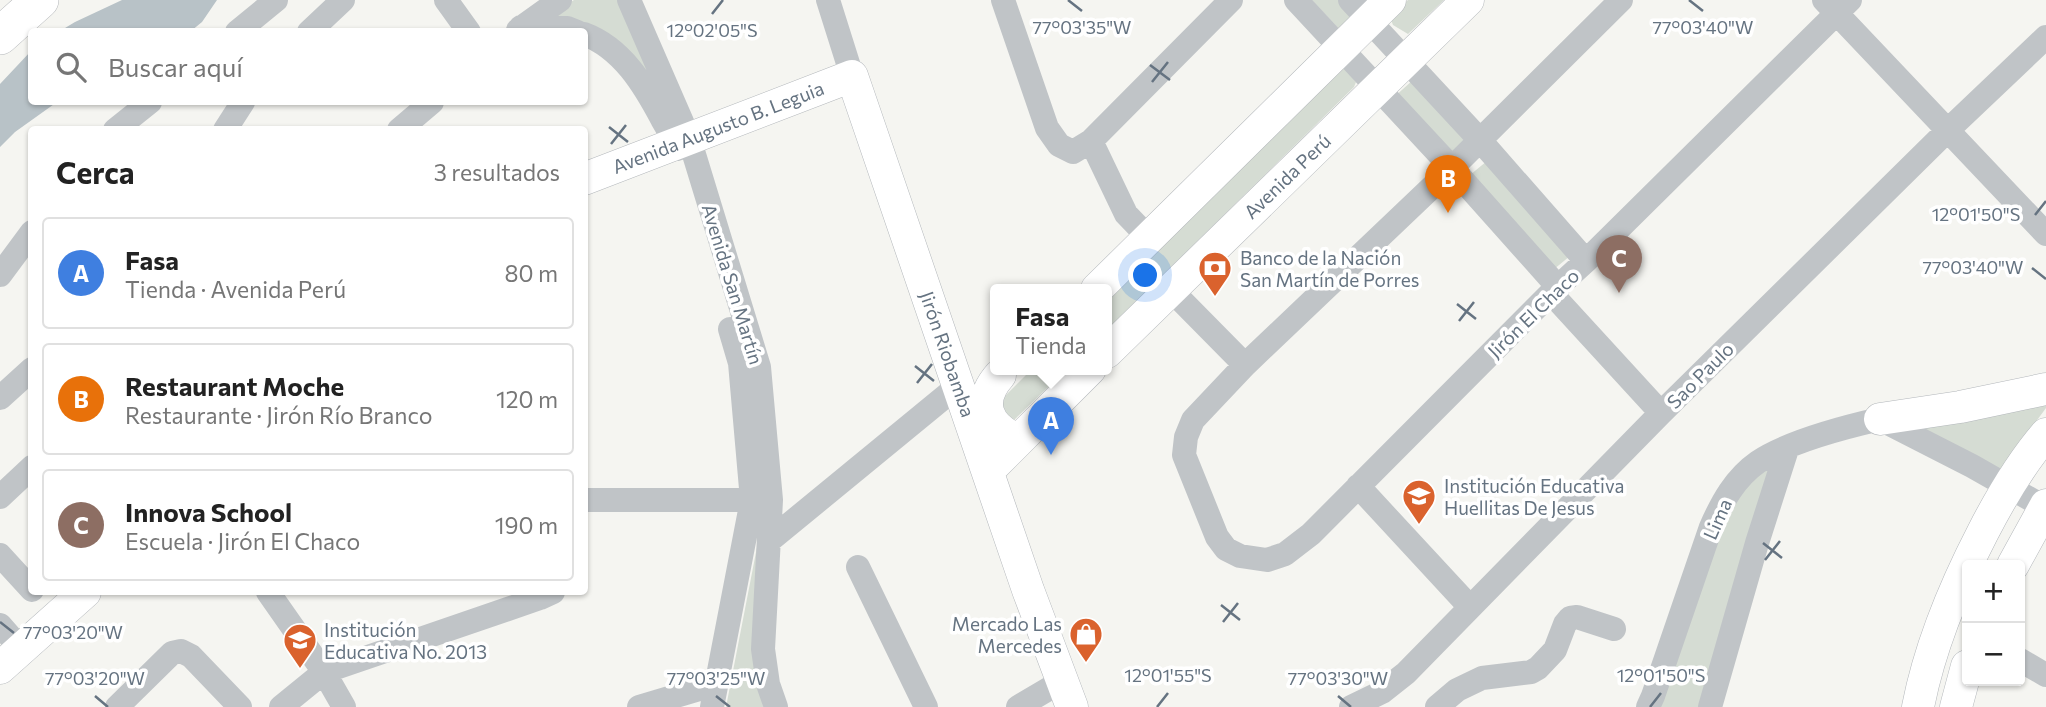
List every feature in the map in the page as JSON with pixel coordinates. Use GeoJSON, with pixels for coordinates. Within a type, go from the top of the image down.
{"type":"FeatureCollection","features":[{"type":"Feature","properties":{"kind":"highway"},"geometry":{"type":"LineString","coordinates":[[0,36],[40,0]]}},
{"type":"Feature","properties":{"kind":"main road","name":"Avenida Perú"},"geometry":{"type":"LineString","coordinates":[[1112,347],[1468,0]]}},
{"type":"Feature","properties":{"kind":"main road"},"geometry":{"type":"LineString","coordinates":[[1102,284],[1339,48],[1369,7]]}},
{"type":"Feature","properties":{"kind":"main road","name":"Avenida Augusto B. Leguia"},"geometry":{"type":"LineString","coordinates":[[588,177],[852,76]]}},
{"type":"Feature","properties":{"kind":"main road","name":"Jirón Riobamba"},"geometry":{"type":"LineString","coordinates":[[852,76],[1028,590],[1067,694]]}},
{"type":"Feature","properties":{"kind":"main road"},"geometry":{"type":"LineString","coordinates":[[959,385],[994,375]]}},
{"type":"Feature","properties":{"kind":"main road"},"geometry":{"type":"LineString","coordinates":[[1002,375],[992,384],[987,399],[988,413],[995,426],[1007,436],[1018,440]]}},
{"type":"Feature","properties":{"kind":"main road"},"geometry":{"type":"LineString","coordinates":[[988,471],[1084,375]]}},
{"type":"Feature","properties":{"kind":"main road"},"geometry":{"type":"LineString","coordinates":[[1880,419],[1960,407],[2046,389]]}},
{"type":"Feature","properties":{"kind":"main road"},"geometry":{"type":"LineString","coordinates":[[1918,707],[1928,661],[1948,605],[2008,486],[2046,433]]}},
{"type":"Feature","properties":{"kind":"main road"},"geometry":{"type":"LineString","coordinates":[[2015,560],[2045,507]]}},
{"type":"Feature","properties":{"kind":"main road"},"geometry":{"type":"LineString","coordinates":[[10,658],[82,595]]}},
{"type":"Feature","properties":{"kind":"street"},"geometry":{"type":"LineString","coordinates":[[242,28],[276,0]]}},
{"type":"Feature","properties":{"kind":"street"},"geometry":{"type":"LineString","coordinates":[[313,28],[343,0]]}},
{"type":"Feature","properties":{"kind":"street"},"geometry":{"type":"LineString","coordinates":[[446,0],[466,28]]}},
{"type":"Feature","properties":{"kind":"street"},"geometry":{"type":"LineString","coordinates":[[520,28],[560,0]]}},
{"type":"Feature","properties":{"kind":"street","name":"Avenida San Martín"},"geometry":{"type":"LineString","coordinates":[[629,0],[682,141],[740,363],[769,541],[763,649],[768,684],[776,707]]}},
{"type":"Feature","properties":{"kind":"street","name":"Jirón Riobamba"},"geometry":{"type":"LineString","coordinates":[[828,0],[852,76]]}},
{"type":"Feature","properties":{"kind":"street"},"geometry":{"type":"LineString","coordinates":[[1004,1],[1047,128],[1059,145],[1073,152],[1091,141],[1231,0]]}},
{"type":"Feature","properties":{"kind":"street"},"geometry":{"type":"LineString","coordinates":[[1296,0],[1452,168],[1661,413]]}},
{"type":"Feature","properties":{"kind":"street","name":"Jirón El Chaco"},"geometry":{"type":"LineString","coordinates":[[1621,0],[1452,168],[1245,365],[1193,421],[1186,437],[1184,455],[1217,537],[1226,549],[1240,556],[1270,560],[1285,554],[1311,534],[1586,261],[1837,4]]}},
{"type":"Feature","properties":{"kind":"street"},"geometry":{"type":"LineString","coordinates":[[1837,4],[1947,131],[2046,234]]}},
{"type":"Feature","properties":{"kind":"street"},"geometry":{"type":"LineString","coordinates":[[1369,7],[1405,61],[1479,139],[1586,261]]}},
{"type":"Feature","properties":{"kind":"street","name":"Avenida San Martín"},"geometry":{"type":"LineString","coordinates":[[588,36],[613,51],[632,70],[682,141]]}},
{"type":"Feature","properties":{"kind":"street","name":"Sao Paulo"},"geometry":{"type":"LineString","coordinates":[[1351,707],[1381,692],[1406,673],[1661,413],[2046,37]]}},
{"type":"Feature","properties":{"kind":"street"},"geometry":{"type":"LineString","coordinates":[[120,126],[146,105]]}},
{"type":"Feature","properties":{"kind":"street"},"geometry":{"type":"LineString","coordinates":[[228,126],[241,105]]}},
{"type":"Feature","properties":{"kind":"street"},"geometry":{"type":"LineString","coordinates":[[404,126],[428,105]]}},
{"type":"Feature","properties":{"kind":"street"},"geometry":{"type":"LineString","coordinates":[[1091,141],[1126,214],[1149,238]]}},
{"type":"Feature","properties":{"kind":"street"},"geometry":{"type":"LineString","coordinates":[[0,275],[28,237]]}},
{"type":"Feature","properties":{"kind":"street"},"geometry":{"type":"LineString","coordinates":[[1170,289],[1245,365]]}},
{"type":"Feature","properties":{"kind":"street"},"geometry":{"type":"LineString","coordinates":[[0,398],[28,373]]}},
{"type":"Feature","properties":{"kind":"street"},"geometry":{"type":"LineString","coordinates":[[769,541],[959,385]]}},
{"type":"Feature","properties":{"kind":"street"},"geometry":{"type":"LineString","coordinates":[[1880,419],[2045,507]]}},
{"type":"Feature","properties":{"kind":"street","name":"Lima"},"geometry":{"type":"LineString","coordinates":[[1648,707],[1711,527],[1723,501],[1736,482],[1757,463],[1787,449],[1834,431],[1880,419]]}},
{"type":"Feature","properties":{"kind":"street"},"geometry":{"type":"LineString","coordinates":[[1710,707],[1787,449]]}},
{"type":"Feature","properties":{"kind":"street"},"geometry":{"type":"LineString","coordinates":[[0,497],[28,471]]}},
{"type":"Feature","properties":{"kind":"street"},"geometry":{"type":"LineString","coordinates":[[1358,486],[1470,607]]}},
{"type":"Feature","properties":{"kind":"street"},"geometry":{"type":"LineString","coordinates":[[588,500],[762,500]]}},
{"type":"Feature","properties":{"kind":"street","name":"Avenida San Martín"},"geometry":{"type":"LineString","coordinates":[[714,695],[762,500]]}},
{"type":"Feature","properties":{"kind":"street"},"geometry":{"type":"LineString","coordinates":[[0,555],[28,586]]}},
{"type":"Feature","properties":{"kind":"street"},"geometry":{"type":"LineString","coordinates":[[858,567],[926,707]]}},
{"type":"Feature","properties":{"kind":"street"},"geometry":{"type":"LineString","coordinates":[[36,595],[56,617]]}},
{"type":"Feature","properties":{"kind":"street"},"geometry":{"type":"LineString","coordinates":[[270,595],[324,672],[344,707]]}},
{"type":"Feature","properties":{"kind":"street"},"geometry":{"type":"LineString","coordinates":[[281,707],[324,672],[546,595]]}},
{"type":"Feature","properties":{"kind":"street"},"geometry":{"type":"LineString","coordinates":[[1440,706],[1457,690],[1482,678],[1531,673],[1555,650],[1570,618],[1577,617],[1614,629]]}},
{"type":"Feature","properties":{"kind":"street"},"geometry":{"type":"LineString","coordinates":[[0,625],[10,658]]}},
{"type":"Feature","properties":{"kind":"street"},"geometry":{"type":"LineString","coordinates":[[117,707],[172,653],[181,651],[191,656],[240,707]]}},
{"type":"Feature","properties":{"kind":"street"},"geometry":{"type":"LineString","coordinates":[[1018,707],[1067,694]]}},
{"type":"Feature","properties":{"kind":"street"},"geometry":{"type":"LineString","coordinates":[[639,707],[714,695]]}},
{"type":"Feature","properties":{"kind":"shaded area"},"geometry":{"type":"Polygon","coordinates":[[[122,0],[217,0],[195,28],[65,28],[122,0]]]}},
{"type":"Feature","properties":{"kind":"shaded area"},"geometry":{"type":"Polygon","coordinates":[[[574,0],[621,0],[658,96],[588,43],[588,28],[568,28],[557,20],[554,12],[574,0]]]}},
{"type":"Feature","properties":{"kind":"shaded area"},"geometry":{"type":"Polygon","coordinates":[[[1312,0],[1340,0],[1354,15],[1339,29],[1312,0]]]}},
{"type":"Feature","properties":{"kind":"shaded area"},"geometry":{"type":"Polygon","coordinates":[[[1408,0],[1444,0],[1408,34],[1393,25],[1390,17],[1408,0]]]}},
{"type":"Feature","properties":{"kind":"shaded area"},"geometry":{"type":"Polygon","coordinates":[[[28,54],[28,105],[53,105],[15,132],[0,147],[0,84],[28,54]]]}},
{"type":"Feature","properties":{"kind":"shaded area"},"geometry":{"type":"Polygon","coordinates":[[[1344,67],[1356,82],[1354,87],[1112,325],[1112,290],[1338,69],[1344,67]]]}},
{"type":"Feature","properties":{"kind":"shaded area"},"geometry":{"type":"Polygon","coordinates":[[[1413,80],[1468,140],[1449,157],[1393,98],[1413,80]]]}},
{"type":"Feature","properties":{"kind":"shaded area"},"geometry":{"type":"Polygon","coordinates":[[[1487,161],[1570,256],[1553,270],[1470,175],[1487,161]]]}},
{"type":"Feature","properties":{"kind":"shaded area"},"geometry":{"type":"Polygon","coordinates":[[[1026,375],[1061,375],[1013,421],[996,405],[1026,375]]]}},
{"type":"Feature","properties":{"kind":"shaded area"},"geometry":{"type":"Polygon","coordinates":[[[2046,397],[2046,408],[2001,474],[1920,429],[2046,397]]]}},
{"type":"Feature","properties":{"kind":"shaded area"},"geometry":{"type":"Polygon","coordinates":[[[1770,466],[1704,707],[1657,707],[1719,523],[1739,492],[1770,466]]]}},
{"type":"Feature","properties":{"kind":"shaded area"},"geometry":{"type":"Polygon","coordinates":[[[757,547],[763,707],[726,707],[757,547]]]}},
{"type":"Feature","properties":{"kind":"place","name":"Restaurant Moche"},"geometry":{"type":"Point","coordinates":[1448,213]}},
{"type":"Feature","properties":{"kind":"place","name":"Innova School"},"geometry":{"type":"Point","coordinates":[1619,293]}},
{"type":"Feature","properties":{"kind":"place","name":"Banco de la Nación San Martín de Porres"},"geometry":{"type":"Point","coordinates":[1215,298]}},
{"type":"Feature","properties":{"kind":"place","name":"Fasa"},"geometry":{"type":"Point","coordinates":[1051,455]}},
{"type":"Feature","properties":{"kind":"place","name":"Institución Educativa Huellitas De Jesus"},"geometry":{"type":"Point","coordinates":[1419,526]}},
{"type":"Feature","properties":{"kind":"place","name":"Mercado Las Mercedes"},"geometry":{"type":"Point","coordinates":[1086,664]}},
{"type":"Feature","properties":{"kind":"place","name":"Institución Educativa No. 2013"},"geometry":{"type":"Point","coordinates":[300,670]}}]}
